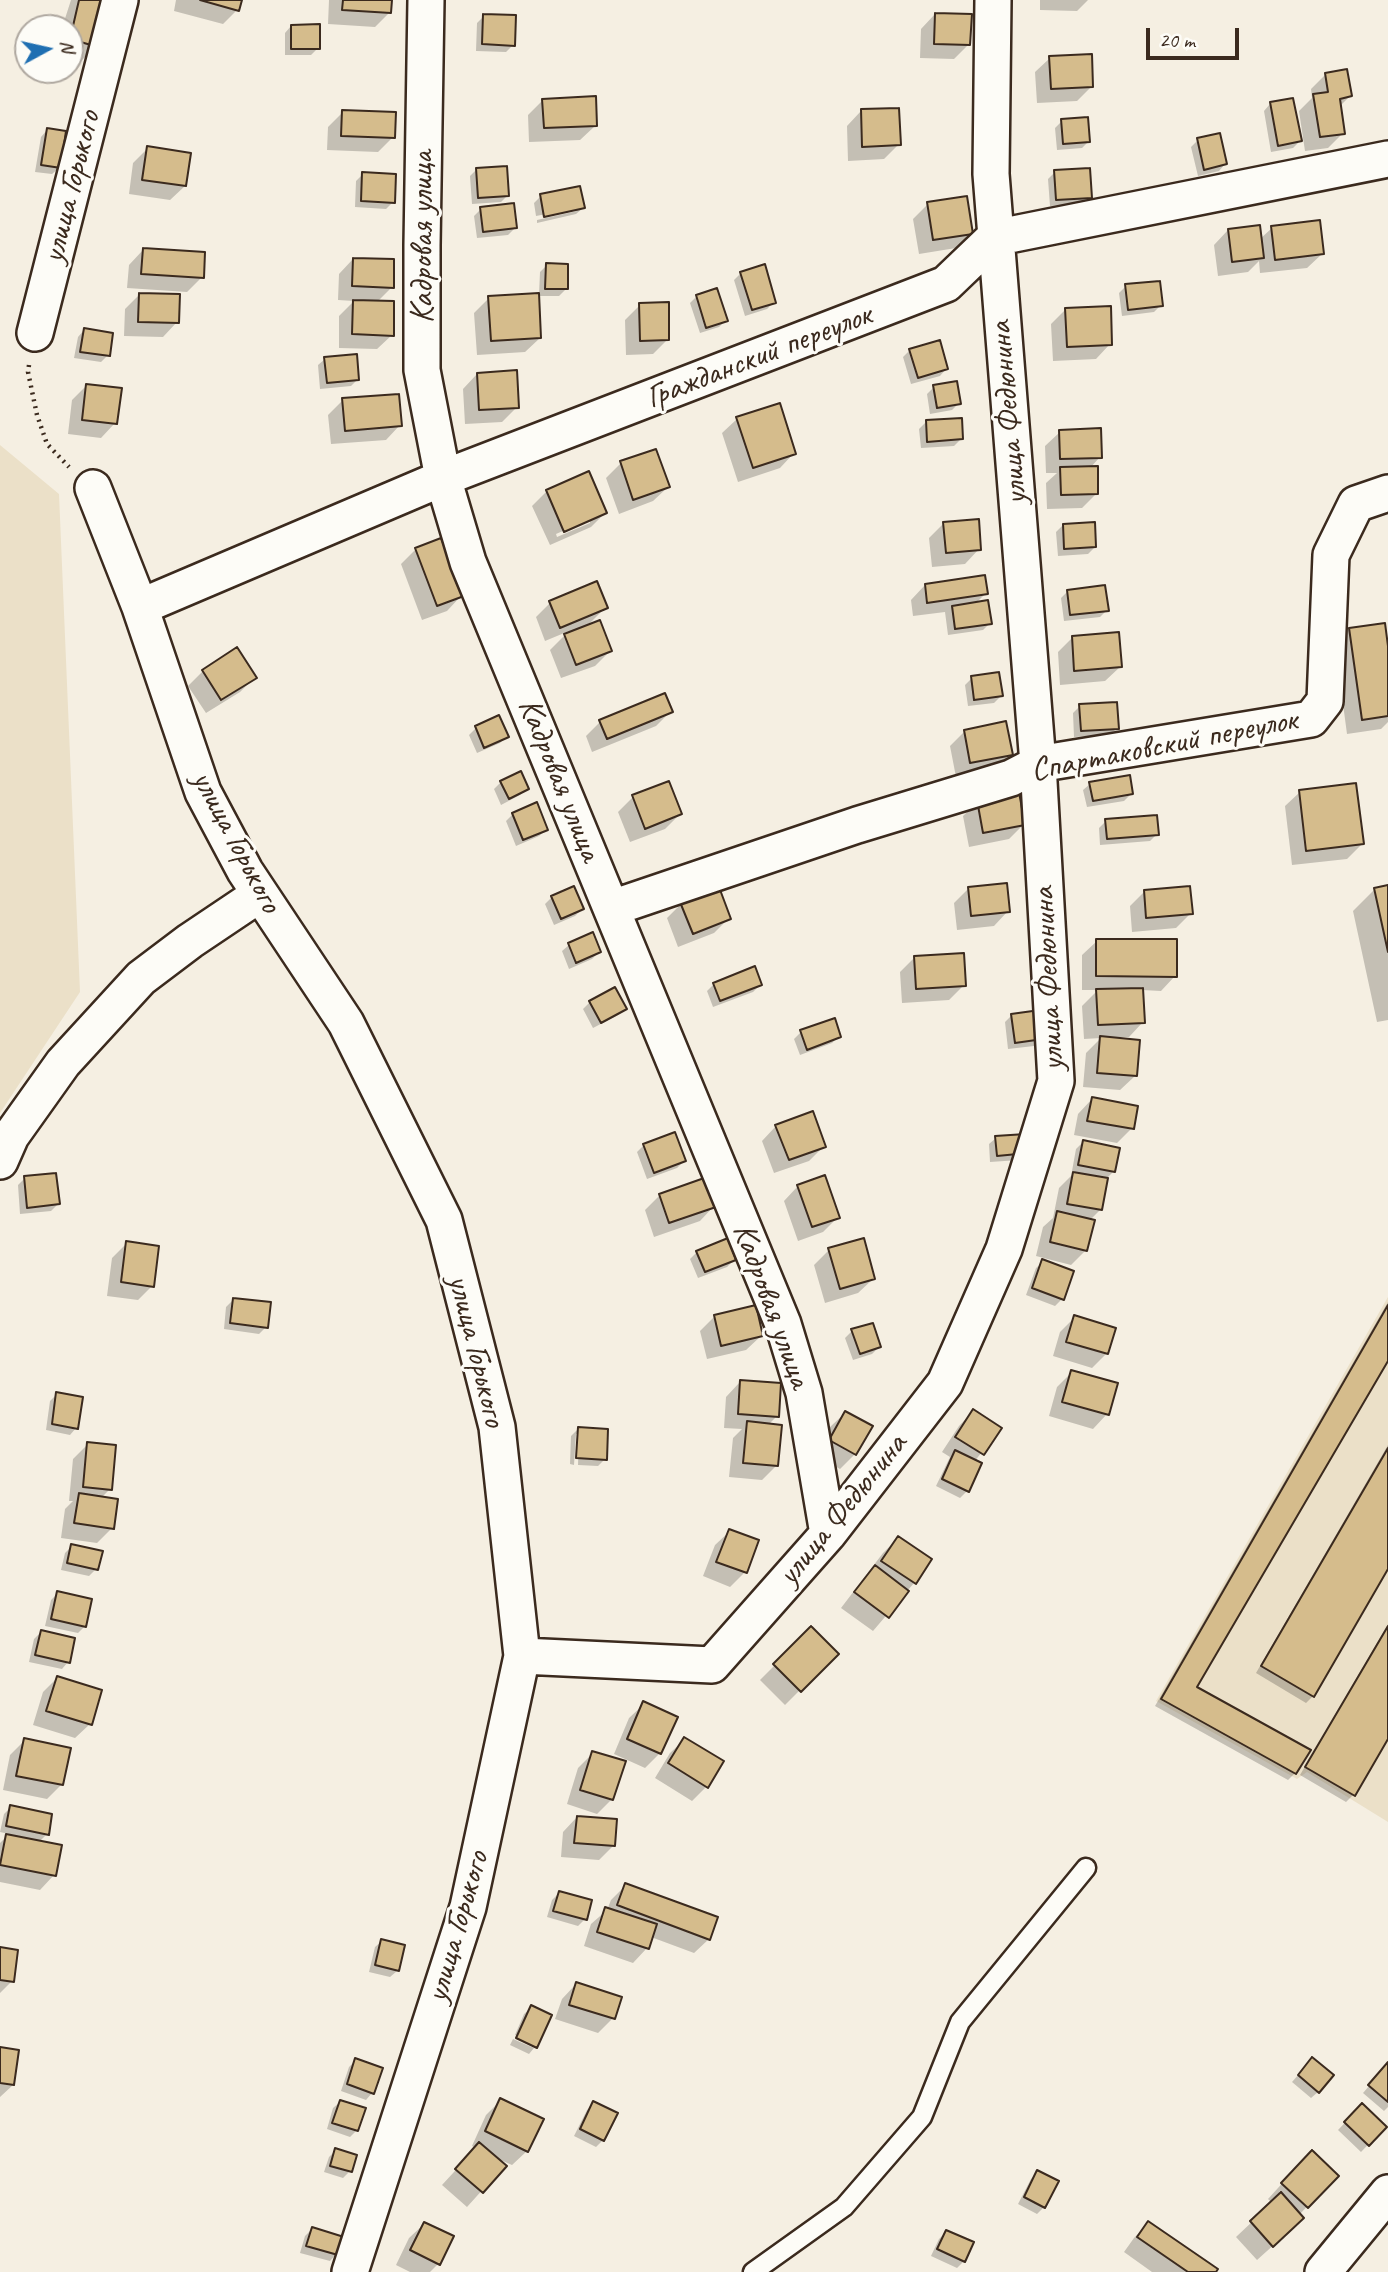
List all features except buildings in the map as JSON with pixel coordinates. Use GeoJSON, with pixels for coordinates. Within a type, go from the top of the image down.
{"type":"FeatureCollection","features":[{"type":"Feature","properties":{"kind":"street","name":"улица Горького"},"geometry":{"type":"LineString","coordinates":[[35,333],[120,0]]}},
{"type":"Feature","properties":{"kind":"street","name":"Кадровая улица"},"geometry":{"type":"LineString","coordinates":[[426,0],[422,370],[443,478],[468,562],[783,1324],[804,1393],[828,1534]]}},
{"type":"Feature","properties":{"kind":"street","name":"улица Федюнина"},"geometry":{"type":"LineString","coordinates":[[522,1656],[712,1665],[828,1534],[945,1383],[1004,1249],[1056,1081],[1038,764],[994,238],[991,174],[993,0]]}},
{"type":"Feature","properties":{"kind":"street"},"geometry":{"type":"LineString","coordinates":[[994,238],[1388,159]]}},
{"type":"Feature","properties":{"kind":"street","name":"Гражданский переулок"},"geometry":{"type":"LineString","coordinates":[[139,607],[443,478],[946,284],[994,238]]}},
{"type":"Feature","properties":{"kind":"street","name":"улица Горького"},"geometry":{"type":"LineString","coordinates":[[93,488],[139,607],[203,792],[245,871],[346,1023],[444,1220],[497,1427],[522,1656],[468,1907],[350,2272]]}},
{"type":"Feature","properties":{"kind":"street","name":"Спартаковский переулок"},"geometry":{"type":"LineString","coordinates":[[612,908],[857,825],[1010,778],[1038,764],[1311,719],[1325,701],[1331,555],[1356,504],[1388,493]]}},
{"type":"Feature","properties":{"kind":"street"},"geometry":{"type":"LineString","coordinates":[[0,1161],[11,1136],[62,1063],[141,978],[260,894]]}},
{"type":"Feature","properties":{"kind":"street"},"geometry":{"type":"LineString","coordinates":[[1323,2272],[1388,2193]]}},
{"type":"Feature","properties":{"kind":"lane"},"geometry":{"type":"LineString","coordinates":[[753,2272],[845,2207],[922,2118],[960,2022],[1086,1868]]}},
{"type":"Feature","properties":{"kind":"path"},"geometry":{"type":"LineString","coordinates":[[35,333],[28,372],[37,415],[47,444],[93,488]]}},
{"type":"Feature","properties":{"kind":"shaded area"},"geometry":{"type":"Polygon","coordinates":[[[0,445],[59,494],[80,992],[0,1113],[0,445]]]}},
{"type":"Feature","properties":{"kind":"shaded area"},"geometry":{"type":"Polygon","coordinates":[[[1388,1297],[1388,1822],[1307,1772],[1297,1779],[1156,1701],[1388,1297]]]}}]}
